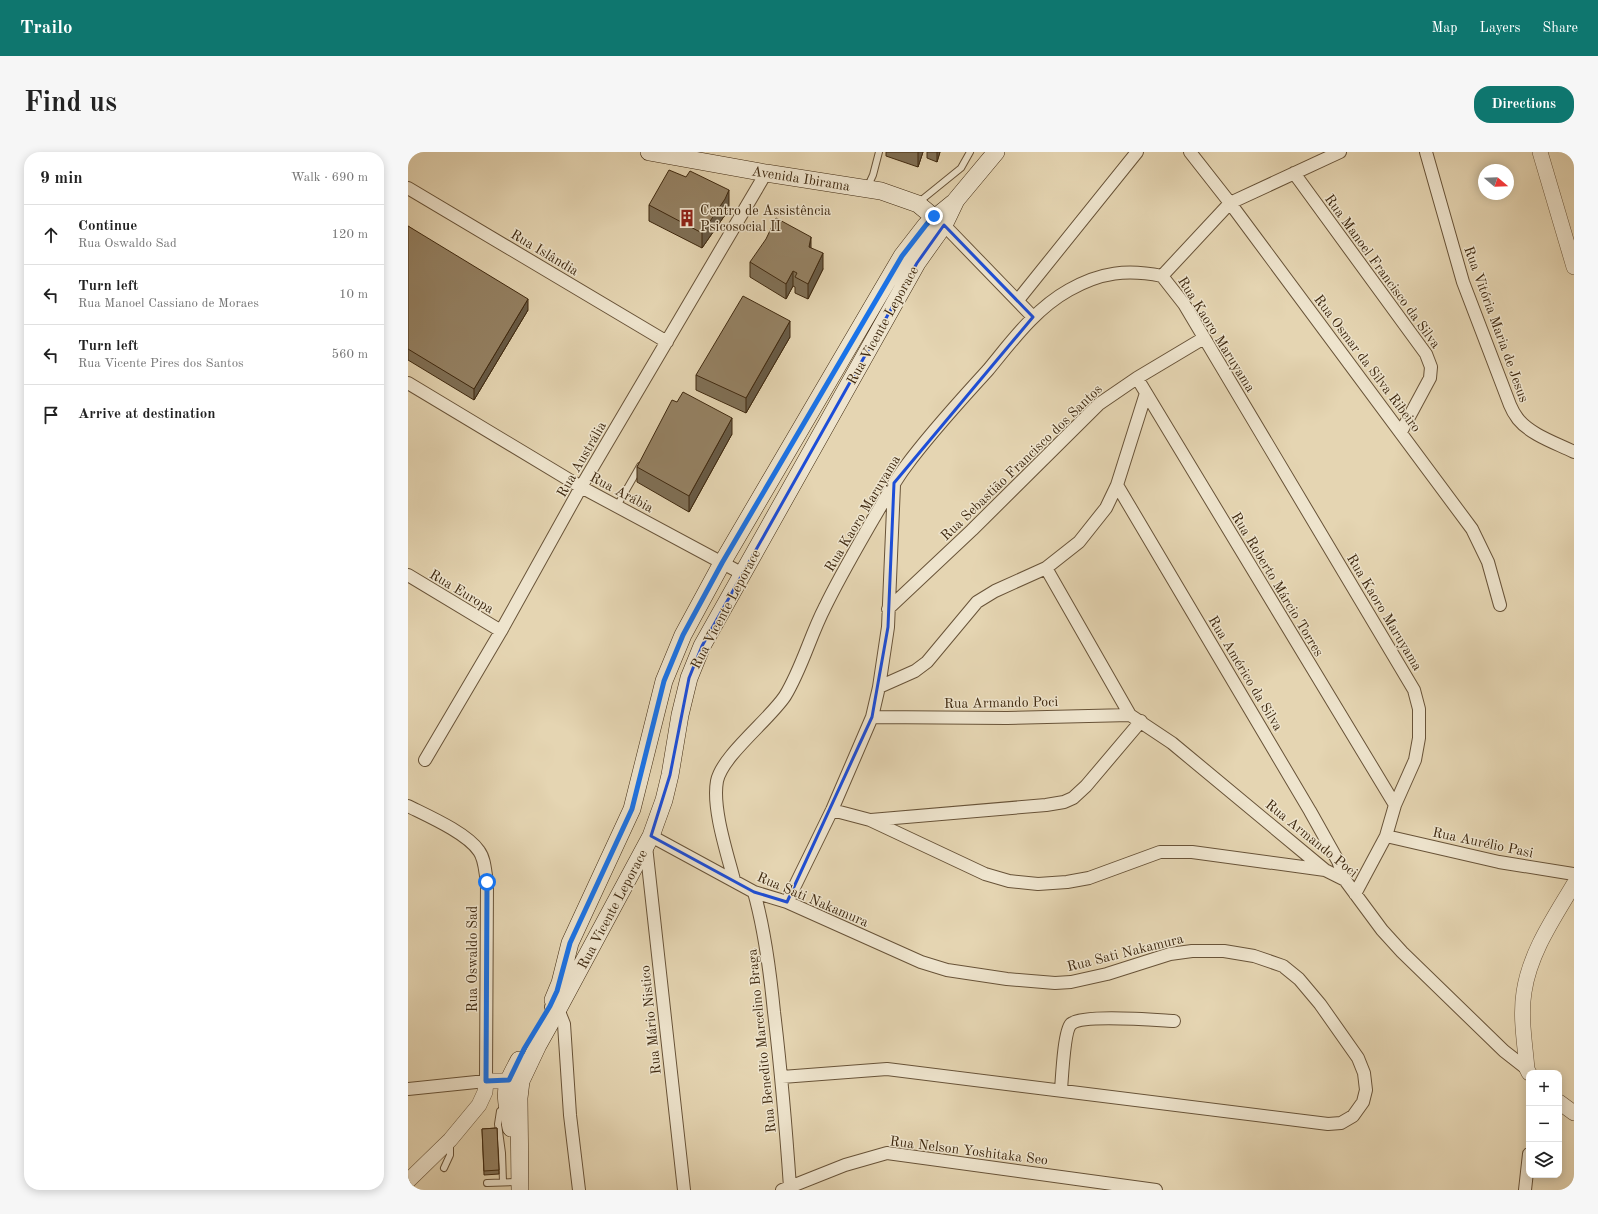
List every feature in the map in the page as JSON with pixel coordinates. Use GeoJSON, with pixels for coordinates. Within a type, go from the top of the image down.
{"type":"FeatureCollection","features":[{"type":"Feature","properties":{"kind":"main road","name":"Avenida Ibirama"},"geometry":{"type":"LineString","coordinates":[[649,152],[766,173],[881,191],[918,204],[939,221]]}},
{"type":"Feature","properties":{"kind":"main road","name":"Rua Vicente Leporace"},"geometry":{"type":"LineString","coordinates":[[514,1185],[520,1156],[512,1132],[515,1080],[534,1052],[554,1009],[588,954],[649,841],[664,800],[670,775],[680,715],[689,678],[702,646],[917,263],[939,221],[996,152]]}},
{"type":"Feature","properties":{"kind":"main road"},"geometry":{"type":"LineString","coordinates":[[554,1009],[570,943],[632,809],[667,673],[683,635],[722,563],[902,256],[926,225],[939,221]]}},
{"type":"Feature","properties":{"kind":"main road"},"geometry":{"type":"LineString","coordinates":[[570,943],[574,954],[588,954]]}},
{"type":"Feature","properties":{"kind":"street"},"geometry":{"type":"LineString","coordinates":[[1018,300],[1137,152]]}},
{"type":"Feature","properties":{"kind":"street","name":"Rua Osmar da Silva Ribeiro"},"geometry":{"type":"LineString","coordinates":[[1190,152],[1230,203],[1472,529],[1488,562],[1500,605]]}},
{"type":"Feature","properties":{"kind":"street"},"geometry":{"type":"LineString","coordinates":[[1162,276],[1230,203],[1340,152]]}},
{"type":"Feature","properties":{"kind":"street","name":"Rua Vitória Maria de Jesus"},"geometry":{"type":"LineString","coordinates":[[1426,152],[1463,282],[1510,405],[1518,419],[1526,426],[1543,437],[1574,452]]}},
{"type":"Feature","properties":{"kind":"street"},"geometry":{"type":"LineString","coordinates":[[1540,152],[1574,267]]}},
{"type":"Feature","properties":{"kind":"street","name":"Rua Austrália"},"geometry":{"type":"LineString","coordinates":[[425,760],[501,631],[581,487],[766,173]]}},
{"type":"Feature","properties":{"kind":"street","name":"Rua Manoel Francisco da Silva"},"geometry":{"type":"LineString","coordinates":[[1294,173],[1426,354],[1431,367],[1430,378],[1401,432]]}},
{"type":"Feature","properties":{"kind":"street","name":"Rua Islândia"},"geometry":{"type":"LineString","coordinates":[[408,188],[667,342]]}},
{"type":"Feature","properties":{"kind":"street"},"geometry":{"type":"LineString","coordinates":[[939,221],[1033,317]]}},
{"type":"Feature","properties":{"kind":"street","name":"Rua Kaoro Maruyama"},"geometry":{"type":"LineString","coordinates":[[734,880],[715,796],[717,779],[722,767],[765,721],[784,697],[796,676],[824,608],[851,557],[894,483],[919,450],[1033,317],[1067,291],[1110,273],[1128,272],[1162,276],[1184,304],[1414,690],[1419,709],[1419,738],[1415,760],[1395,805],[1386,836],[1355,894]]}},
{"type":"Feature","properties":{"kind":"street","name":"Rua Sebastião Francisco dos Santos"},"geometry":{"type":"LineString","coordinates":[[888,609],[972,530],[1099,404],[1137,378],[1204,338]]}},
{"type":"Feature","properties":{"kind":"street","name":"Rua Roberto Márcio Torres"},"geometry":{"type":"LineString","coordinates":[[1137,378],[1395,805]]}},
{"type":"Feature","properties":{"kind":"street","name":"Rua Arábia"},"geometry":{"type":"LineString","coordinates":[[408,383],[581,487],[742,574]]}},
{"type":"Feature","properties":{"kind":"street"},"geometry":{"type":"LineString","coordinates":[[879,687],[915,670],[927,662],[978,602],[995,591],[1046,568],[1079,542],[1106,508],[1117,485],[1146,393]]}},
{"type":"Feature","properties":{"kind":"street"},"geometry":{"type":"LineString","coordinates":[[787,902],[832,810],[872,718],[879,687],[886,640],[894,483]]}},
{"type":"Feature","properties":{"kind":"street","name":"Rua Américo da Silva"},"geometry":{"type":"LineString","coordinates":[[1117,485],[1310,811],[1338,861],[1345,880]]}},
{"type":"Feature","properties":{"kind":"street"},"geometry":{"type":"LineString","coordinates":[[1046,568],[1130,715]]}},
{"type":"Feature","properties":{"kind":"street","name":"Rua Europa"},"geometry":{"type":"LineString","coordinates":[[408,575],[501,631]]}},
{"type":"Feature","properties":{"kind":"street","name":"Rua Armando Poci"},"geometry":{"type":"LineString","coordinates":[[872,718],[1007,718],[1130,715],[1172,743],[1325,870],[1345,880],[1382,930],[1402,952],[1504,1051],[1527,1070]]}},
{"type":"Feature","properties":{"kind":"street"},"geometry":{"type":"LineString","coordinates":[[870,820],[1046,805],[1064,802],[1073,798],[1086,786],[1141,721]]}},
{"type":"Feature","properties":{"kind":"street","name":"Rua Oswaldo Sad"},"geometry":{"type":"LineString","coordinates":[[408,806],[461,835],[480,851],[484,861],[487,882],[486,1081]]}},
{"type":"Feature","properties":{"kind":"street"},"geometry":{"type":"LineString","coordinates":[[832,810],[870,820],[985,874],[1009,880],[1038,884],[1067,882],[1089,878],[1160,852],[1192,852],[1325,870]]}},
{"type":"Feature","properties":{"kind":"street"},"geometry":{"type":"LineString","coordinates":[[908,817],[906,832],[909,838]]}},
{"type":"Feature","properties":{"kind":"street","name":"Rua Aurélio Pasi"},"geometry":{"type":"LineString","coordinates":[[1386,836],[1499,862],[1574,874]]}},
{"type":"Feature","properties":{"kind":"street","name":"Rua Sati Nakamura"},"geometry":{"type":"LineString","coordinates":[[649,841],[734,880],[754,892],[787,902],[921,962],[947,970],[1036,982],[1071,982],[1107,974],[1170,954],[1192,951],[1224,951],[1254,956],[1283,966],[1299,979],[1320,1004],[1358,1058],[1364,1073],[1366,1090],[1363,1102],[1353,1116],[1341,1123],[1328,1124],[887,1069],[860,1070],[782,1078]]}},
{"type":"Feature","properties":{"kind":"street","name":"Rua Mário Nistico"},"geometry":{"type":"LineString","coordinates":[[649,841],[684,1190]]}},
{"type":"Feature","properties":{"kind":"street"},"geometry":{"type":"LineString","coordinates":[[1528,1070],[1523,1008],[1524,993],[1529,968],[1538,946],[1574,884]]}},
{"type":"Feature","properties":{"kind":"street","name":"Rua Benedito Marcelino Braga"},"geometry":{"type":"LineString","coordinates":[[754,892],[762,918],[782,1078],[786,1189]]}},
{"type":"Feature","properties":{"kind":"street"},"geometry":{"type":"LineString","coordinates":[[554,1009],[562,1018],[564,1024],[570,1115],[580,1190]]}},
{"type":"Feature","properties":{"kind":"street"},"geometry":{"type":"LineString","coordinates":[[1061,1090],[1066,1034],[1070,1025],[1078,1020],[1096,1018],[1174,1021]]}},
{"type":"Feature","properties":{"kind":"street"},"geometry":{"type":"LineString","coordinates":[[408,1089],[486,1081],[515,1080]]}},
{"type":"Feature","properties":{"kind":"street"},"geometry":{"type":"LineString","coordinates":[[408,1181],[450,1140],[479,1105],[485,1092],[486,1081]]}},
{"type":"Feature","properties":{"kind":"street"},"geometry":{"type":"LineString","coordinates":[[1562,1104],[1574,1112]]}},
{"type":"Feature","properties":{"kind":"street","name":"Rua Nelson Yoshitaka Seo"},"geometry":{"type":"LineString","coordinates":[[786,1189],[844,1165],[887,1153],[1156,1190]]}},
{"type":"Feature","properties":{"kind":"street"},"geometry":{"type":"LineString","coordinates":[[1525,1190],[1526,1178]]}},
{"type":"Feature","properties":{"kind":"lane"},"geometry":{"type":"LineString","coordinates":[[867,188],[873,175],[879,152]]}},
{"type":"Feature","properties":{"kind":"lane"},"geometry":{"type":"LineString","coordinates":[[918,204],[961,168],[970,152]]}},
{"type":"Feature","properties":{"kind":"lane"},"geometry":{"type":"LineString","coordinates":[[616,506],[644,459]]}},
{"type":"Feature","properties":{"kind":"lane"},"geometry":{"type":"LineString","coordinates":[[488,1182],[514,1185],[502,1153],[498,1124],[500,1111],[513,1104]]}},
{"type":"Feature","properties":{"kind":"lane"},"geometry":{"type":"LineString","coordinates":[[444,1168],[450,1155],[450,1140]]}},
{"type":"Feature","properties":{"kind":"highlighted area"},"geometry":{"type":"Polygon","coordinates":[[[944,225],[1033,317],[894,483],[888,627],[872,717],[787,902],[754,892],[651,836],[670,775],[689,678],[702,646],[917,263],[944,225]]]}},
{"type":"Feature","properties":{"kind":"building","name":"Centro de Assistência Psicosocial II"},"geometry":{"type":"Polygon","coordinates":[[[669,170],[686,177],[690,171],[729,190],[725,199],[702,233],[649,205],[669,170]]]}},
{"type":"Feature","properties":{"kind":"building"},"geometry":{"type":"Polygon","coordinates":[[[776,218],[811,237],[809,247],[823,253],[808,284],[795,277],[797,273],[793,271],[786,284],[750,262],[766,239],[776,218]]]}},
{"type":"Feature","properties":{"kind":"building"},"geometry":{"type":"Polygon","coordinates":[[[408,226],[528,299],[474,389],[408,349],[408,226]]]}},
{"type":"Feature","properties":{"kind":"building"},"geometry":{"type":"Polygon","coordinates":[[[743,296],[790,321],[746,398],[696,375],[743,296]]]}},
{"type":"Feature","properties":{"kind":"building"},"geometry":{"type":"Polygon","coordinates":[[[683,392],[732,418],[689,496],[637,467],[672,400],[677,402],[683,392]]]}},
{"type":"Feature","properties":{"kind":"building"},"geometry":{"type":"Polygon","coordinates":[[[497,1128],[499,1170],[484,1171],[482,1129],[497,1128]]]}},
{"type":"Feature","properties":{"kind":"place","name":"Centro de Assistência Psicosocial II"},"geometry":{"type":"Point","coordinates":[687,218]}},
{"type":"Feature","properties":{"kind":"route"},"geometry":{"type":"LineString","coordinates":[[487,882],[486,1081],[509,1080],[524,1049],[550,1006],[557,991],[570,943],[632,809],[643,770],[664,681],[683,635],[722,563],[902,256],[934,216]]}}]}
